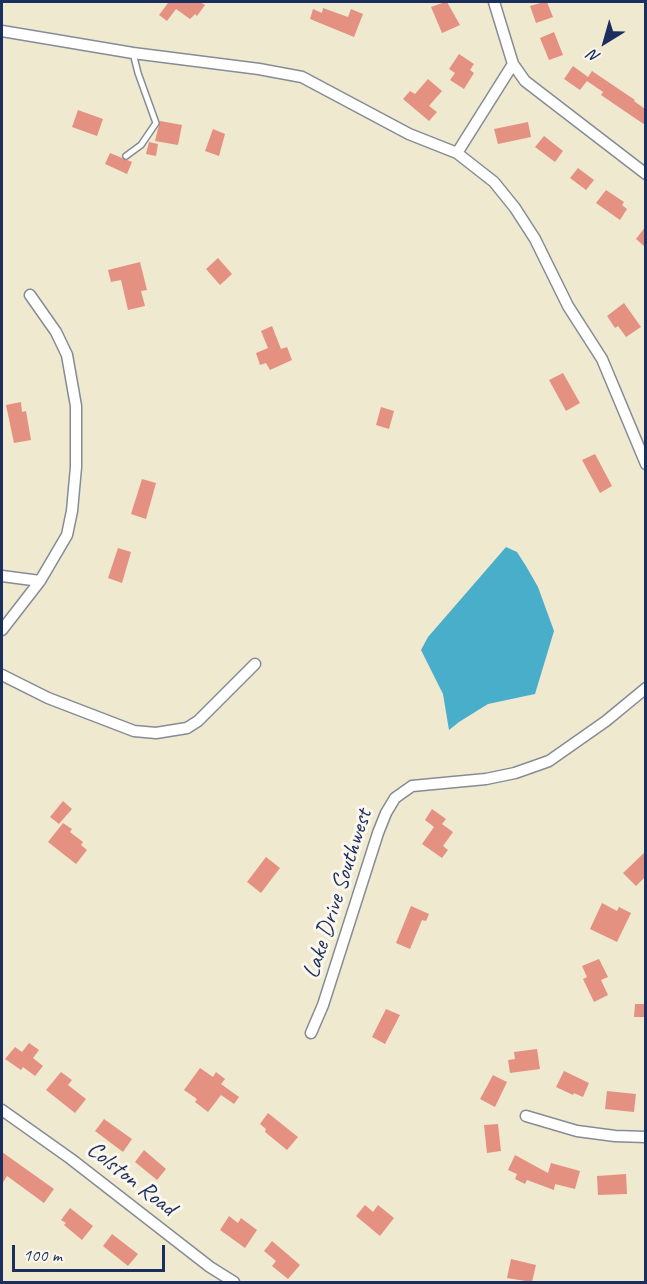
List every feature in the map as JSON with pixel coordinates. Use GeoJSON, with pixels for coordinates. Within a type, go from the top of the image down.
{"type":"FeatureCollection","features":[{"type":"Feature","properties":{"kind":"street"},"geometry":{"type":"LineString","coordinates":[[494,2],[513,63],[525,81],[645,174]]}},
{"type":"Feature","properties":{"kind":"street"},"geometry":{"type":"LineString","coordinates":[[2,31],[133,53],[259,69],[302,77],[409,134],[457,153],[494,182],[535,238],[568,306],[602,360],[645,464]]}},
{"type":"Feature","properties":{"kind":"street"},"geometry":{"type":"LineString","coordinates":[[457,153],[513,63]]}},
{"type":"Feature","properties":{"kind":"street"},"geometry":{"type":"LineString","coordinates":[[2,630],[40,581],[67,535],[72,511],[76,467],[76,406],[67,355],[56,332],[30,295]]}},
{"type":"Feature","properties":{"kind":"street"},"geometry":{"type":"LineString","coordinates":[[2,576],[40,581]]}},
{"type":"Feature","properties":{"kind":"street"},"geometry":{"type":"LineString","coordinates":[[2,675],[48,698],[134,731],[156,733],[188,728],[198,721],[255,664]]}},
{"type":"Feature","properties":{"kind":"street","name":"Lake Drive Southwest"},"geometry":{"type":"LineString","coordinates":[[311,1033],[323,1005],[380,828],[391,804],[399,794],[412,786],[486,779],[515,773],[549,761],[606,722],[645,687]]}},
{"type":"Feature","properties":{"kind":"street","name":"Colston Road"},"geometry":{"type":"LineString","coordinates":[[2,1110],[71,1159],[210,1267],[234,1282]]}},
{"type":"Feature","properties":{"kind":"street"},"geometry":{"type":"LineString","coordinates":[[526,1116],[577,1131],[645,1137]]}},
{"type":"Feature","properties":{"kind":"lane"},"geometry":{"type":"LineString","coordinates":[[126,156],[141,145],[156,123],[133,53]]}},
{"type":"Feature","properties":{"kind":"water"},"geometry":{"type":"Polygon","coordinates":[[[506,547],[517,552],[538,587],[554,631],[535,694],[488,704],[449,730],[443,694],[421,650],[428,637],[506,547]]]}},
{"type":"Feature","properties":{"kind":"building"},"geometry":{"type":"Polygon","coordinates":[[[167,2],[200,2],[205,5],[197,16],[195,14],[190,19],[176,9],[167,21],[159,15],[167,2]]]}},
{"type":"Feature","properties":{"kind":"building"},"geometry":{"type":"Polygon","coordinates":[[[445,2],[460,25],[442,33],[431,7],[445,2]]]}},
{"type":"Feature","properties":{"kind":"building"},"geometry":{"type":"Polygon","coordinates":[[[547,2],[553,17],[536,23],[530,6],[547,2]]]}},
{"type":"Feature","properties":{"kind":"building"},"geometry":{"type":"Polygon","coordinates":[[[323,8],[348,17],[351,9],[363,14],[354,37],[310,19],[313,9],[322,13],[323,8]]]}},
{"type":"Feature","properties":{"kind":"building"},"geometry":{"type":"Polygon","coordinates":[[[554,32],[563,55],[549,60],[540,38],[554,32]]]}},
{"type":"Feature","properties":{"kind":"building"},"geometry":{"type":"Polygon","coordinates":[[[459,54],[474,64],[470,70],[474,73],[464,89],[450,80],[455,73],[449,69],[459,54]]]}},
{"type":"Feature","properties":{"kind":"building"},"geometry":{"type":"Polygon","coordinates":[[[573,66],[588,77],[592,71],[635,100],[645,109],[645,125],[601,95],[603,92],[587,81],[580,90],[564,79],[573,66]]]}},
{"type":"Feature","properties":{"kind":"building"},"geometry":{"type":"Polygon","coordinates":[[[428,79],[442,91],[429,106],[437,112],[429,121],[403,99],[410,91],[415,94],[428,79]]]}},
{"type":"Feature","properties":{"kind":"building"},"geometry":{"type":"Polygon","coordinates":[[[78,110],[103,119],[97,136],[72,127],[78,110]]]}},
{"type":"Feature","properties":{"kind":"building"},"geometry":{"type":"Polygon","coordinates":[[[160,121],[182,125],[178,145],[155,141],[160,121]]]}},
{"type":"Feature","properties":{"kind":"building"},"geometry":{"type":"Polygon","coordinates":[[[528,122],[531,137],[498,144],[494,129],[528,122]]]}},
{"type":"Feature","properties":{"kind":"building"},"geometry":{"type":"Polygon","coordinates":[[[213,129],[225,134],[219,156],[205,151],[213,129]]]}},
{"type":"Feature","properties":{"kind":"building"},"geometry":{"type":"Polygon","coordinates":[[[544,136],[563,151],[555,162],[535,147],[544,136]]]}},
{"type":"Feature","properties":{"kind":"building"},"geometry":{"type":"Polygon","coordinates":[[[149,142],[158,144],[156,156],[146,154],[149,142]]]}},
{"type":"Feature","properties":{"kind":"building"},"geometry":{"type":"Polygon","coordinates":[[[110,153],[132,162],[127,174],[105,164],[110,153]]]}},
{"type":"Feature","properties":{"kind":"building"},"geometry":{"type":"Polygon","coordinates":[[[578,168],[594,180],[586,190],[570,178],[578,168]]]}},
{"type":"Feature","properties":{"kind":"building"},"geometry":{"type":"Polygon","coordinates":[[[606,190],[624,202],[622,205],[627,209],[620,220],[596,203],[606,190]]]}},
{"type":"Feature","properties":{"kind":"building"},"geometry":{"type":"Polygon","coordinates":[[[645,227],[645,247],[636,239],[645,227]]]}},
{"type":"Feature","properties":{"kind":"building"},"geometry":{"type":"Polygon","coordinates":[[[218,258],[232,274],[220,285],[206,269],[218,258]]]}},
{"type":"Feature","properties":{"kind":"building"},"geometry":{"type":"Polygon","coordinates":[[[140,262],[147,290],[141,291],[145,306],[128,310],[121,280],[111,282],[108,270],[140,262]]]}},
{"type":"Feature","properties":{"kind":"building"},"geometry":{"type":"Polygon","coordinates":[[[624,303],[641,327],[626,337],[618,326],[615,328],[607,316],[624,303]]]}},
{"type":"Feature","properties":{"kind":"building"},"geometry":{"type":"Polygon","coordinates":[[[272,326],[281,349],[287,347],[292,360],[270,370],[266,363],[260,365],[256,353],[268,348],[261,331],[272,326]]]}},
{"type":"Feature","properties":{"kind":"building"},"geometry":{"type":"Polygon","coordinates":[[[563,373],[580,403],[566,411],[549,380],[563,373]]]}},
{"type":"Feature","properties":{"kind":"building"},"geometry":{"type":"Polygon","coordinates":[[[21,402],[22,412],[26,411],[31,440],[14,443],[6,405],[21,402]]]}},
{"type":"Feature","properties":{"kind":"building"},"geometry":{"type":"Polygon","coordinates":[[[381,407],[394,411],[389,429],[376,425],[381,407]]]}},
{"type":"Feature","properties":{"kind":"building"},"geometry":{"type":"Polygon","coordinates":[[[595,454],[612,486],[600,493],[582,460],[595,454]]]}},
{"type":"Feature","properties":{"kind":"building"},"geometry":{"type":"Polygon","coordinates":[[[142,479],[156,483],[146,519],[131,514],[142,479]]]}},
{"type":"Feature","properties":{"kind":"building"},"geometry":{"type":"Polygon","coordinates":[[[118,548],[131,552],[122,583],[108,578],[118,548]]]}},
{"type":"Feature","properties":{"kind":"building"},"geometry":{"type":"Polygon","coordinates":[[[63,801],[72,809],[59,824],[50,817],[63,801]]]}},
{"type":"Feature","properties":{"kind":"building"},"geometry":{"type":"Polygon","coordinates":[[[432,809],[446,819],[442,824],[453,832],[443,846],[448,850],[442,858],[422,844],[434,827],[425,820],[432,809]]]}},
{"type":"Feature","properties":{"kind":"building"},"geometry":{"type":"Polygon","coordinates":[[[63,823],[72,829],[70,832],[83,842],[81,845],[87,850],[76,864],[48,842],[63,823]]]}},
{"type":"Feature","properties":{"kind":"building"},"geometry":{"type":"Polygon","coordinates":[[[645,852],[645,877],[636,886],[623,873],[645,852]]]}},
{"type":"Feature","properties":{"kind":"building"},"geometry":{"type":"Polygon","coordinates":[[[266,857],[280,868],[261,893],[247,882],[266,857]]]}},
{"type":"Feature","properties":{"kind":"building"},"geometry":{"type":"Polygon","coordinates":[[[602,903],[617,911],[619,907],[631,913],[617,942],[590,929],[602,903]]]}},
{"type":"Feature","properties":{"kind":"building"},"geometry":{"type":"Polygon","coordinates":[[[411,906],[429,914],[426,921],[422,920],[410,949],[396,943],[411,906]]]}},
{"type":"Feature","properties":{"kind":"building"},"geometry":{"type":"Polygon","coordinates":[[[599,959],[608,977],[601,980],[608,995],[594,1002],[583,979],[587,977],[582,966],[599,959]]]}},
{"type":"Feature","properties":{"kind":"building"},"geometry":{"type":"Polygon","coordinates":[[[635,1004],[645,1004],[645,1017],[634,1017],[635,1004]]]}},
{"type":"Feature","properties":{"kind":"building"},"geometry":{"type":"Polygon","coordinates":[[[386,1009],[400,1015],[385,1044],[372,1037],[386,1009]]]}},
{"type":"Feature","properties":{"kind":"building"},"geometry":{"type":"Polygon","coordinates":[[[29,1043],[39,1050],[33,1058],[43,1066],[35,1076],[23,1067],[21,1070],[5,1059],[15,1047],[22,1052],[29,1043]]]}},
{"type":"Feature","properties":{"kind":"building"},"geometry":{"type":"Polygon","coordinates":[[[537,1049],[540,1069],[510,1073],[508,1060],[515,1059],[514,1052],[537,1049]]]}},
{"type":"Feature","properties":{"kind":"building"},"geometry":{"type":"Polygon","coordinates":[[[200,1068],[213,1077],[216,1072],[225,1079],[221,1084],[239,1097],[234,1104],[221,1095],[208,1112],[195,1102],[197,1099],[184,1090],[200,1068]]]}},
{"type":"Feature","properties":{"kind":"building"},"geometry":{"type":"Polygon","coordinates":[[[564,1071],[589,1083],[583,1097],[556,1087],[564,1071]]]}},
{"type":"Feature","properties":{"kind":"building"},"geometry":{"type":"Polygon","coordinates":[[[61,1072],[72,1080],[68,1085],[86,1099],[75,1113],[46,1090],[61,1072]]]}},
{"type":"Feature","properties":{"kind":"building"},"geometry":{"type":"Polygon","coordinates":[[[493,1075],[507,1082],[495,1107],[480,1099],[493,1075]]]}},
{"type":"Feature","properties":{"kind":"building"},"geometry":{"type":"Polygon","coordinates":[[[607,1091],[636,1094],[634,1112],[605,1109],[607,1091]]]}},
{"type":"Feature","properties":{"kind":"building"},"geometry":{"type":"Polygon","coordinates":[[[268,1113],[298,1137],[287,1150],[265,1132],[266,1129],[260,1124],[268,1113]]]}},
{"type":"Feature","properties":{"kind":"building"},"geometry":{"type":"Polygon","coordinates":[[[104,1119],[132,1139],[123,1152],[95,1131],[104,1119]]]}},
{"type":"Feature","properties":{"kind":"building"},"geometry":{"type":"Polygon","coordinates":[[[498,1124],[501,1151],[487,1153],[484,1125],[498,1124]]]}},
{"type":"Feature","properties":{"kind":"building"},"geometry":{"type":"Polygon","coordinates":[[[144,1150],[166,1169],[157,1180],[135,1162],[144,1150]]]}},
{"type":"Feature","properties":{"kind":"building"},"geometry":{"type":"Polygon","coordinates":[[[2,1152],[54,1189],[44,1203],[7,1176],[2,1184],[2,1152]]]}},
{"type":"Feature","properties":{"kind":"building"},"geometry":{"type":"Polygon","coordinates":[[[515,1155],[548,1173],[551,1163],[580,1171],[575,1189],[555,1184],[554,1190],[527,1180],[525,1184],[515,1179],[517,1174],[508,1170],[515,1155]]]}},
{"type":"Feature","properties":{"kind":"building"},"geometry":{"type":"Polygon","coordinates":[[[626,1174],[627,1194],[598,1195],[597,1176],[626,1174]]]}},
{"type":"Feature","properties":{"kind":"building"},"geometry":{"type":"Polygon","coordinates":[[[365,1205],[373,1212],[378,1205],[394,1218],[380,1236],[356,1216],[365,1205]]]}},
{"type":"Feature","properties":{"kind":"building"},"geometry":{"type":"Polygon","coordinates":[[[70,1208],[93,1226],[82,1240],[61,1220],[70,1208]]]}},
{"type":"Feature","properties":{"kind":"building"},"geometry":{"type":"Polygon","coordinates":[[[229,1216],[238,1223],[241,1218],[257,1230],[245,1248],[220,1230],[229,1216]]]}},
{"type":"Feature","properties":{"kind":"building"},"geometry":{"type":"Polygon","coordinates":[[[112,1234],[138,1254],[128,1266],[103,1246],[112,1234]]]}},
{"type":"Feature","properties":{"kind":"building"},"geometry":{"type":"Polygon","coordinates":[[[272,1241],[300,1265],[288,1279],[272,1266],[276,1261],[264,1251],[272,1241]]]}},
{"type":"Feature","properties":{"kind":"building"},"geometry":{"type":"Polygon","coordinates":[[[511,1259],[536,1265],[532,1282],[507,1278],[511,1259]]]}}]}
